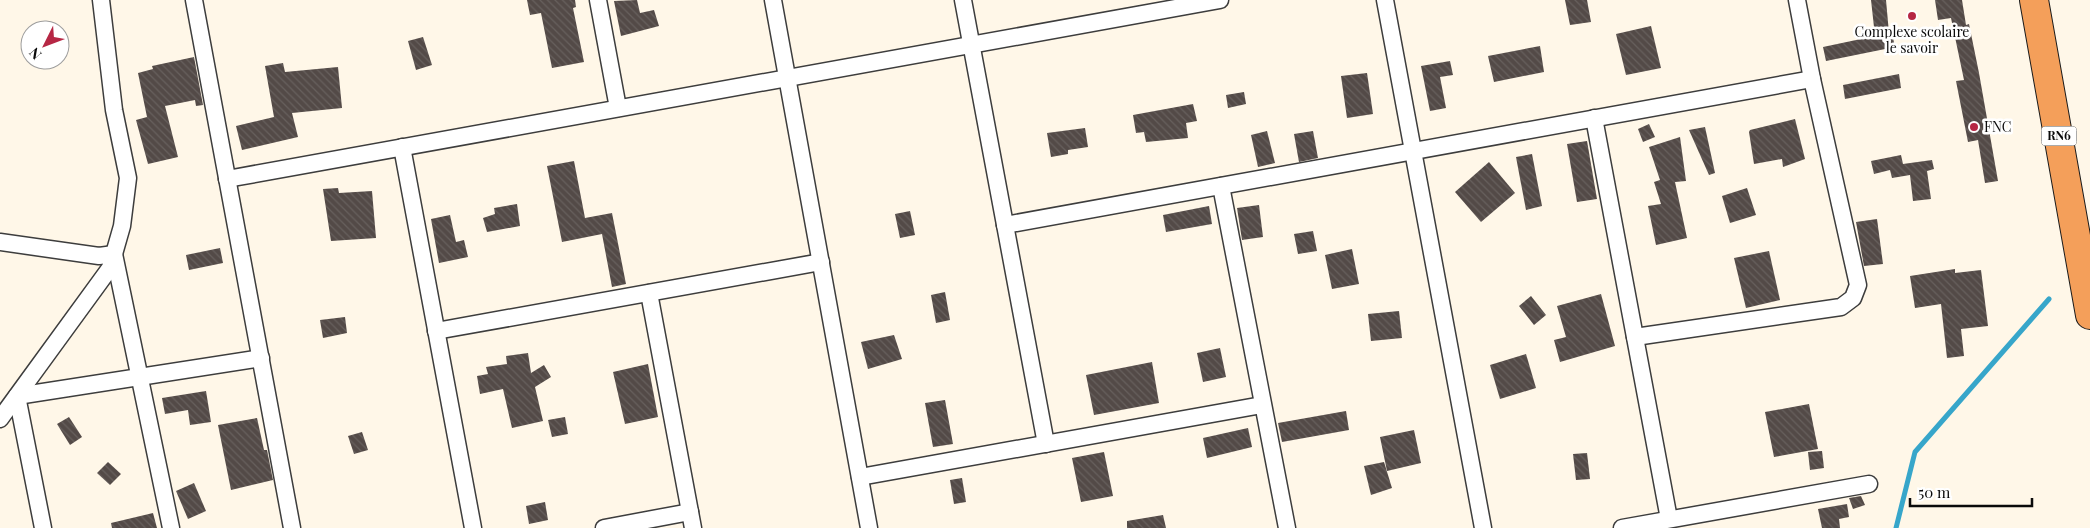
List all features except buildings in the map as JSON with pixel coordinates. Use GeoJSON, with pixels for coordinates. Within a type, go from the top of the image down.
{"type":"FeatureCollection","features":[{"type":"Feature","properties":{"kind":"highway","name":"RN6"},"geometry":{"type":"LineString","coordinates":[[2034,0],[2090,315]]}},
{"type":"Feature","properties":{"kind":"street"},"geometry":{"type":"LineString","coordinates":[[0,419],[110,268],[122,226],[128,178],[114,110],[101,0]]}},
{"type":"Feature","properties":{"kind":"street"},"geometry":{"type":"LineString","coordinates":[[194,0],[292,528]]}},
{"type":"Feature","properties":{"kind":"street"},"geometry":{"type":"LineString","coordinates":[[598,0],[618,108]]}},
{"type":"Feature","properties":{"kind":"street"},"geometry":{"type":"LineString","coordinates":[[773,0],[869,528]]}},
{"type":"Feature","properties":{"kind":"street"},"geometry":{"type":"LineString","coordinates":[[963,0],[1046,444]]}},
{"type":"Feature","properties":{"kind":"street"},"geometry":{"type":"LineString","coordinates":[[228,179],[1220,0]]}},
{"type":"Feature","properties":{"kind":"street"},"geometry":{"type":"LineString","coordinates":[[1384,0],[1484,528]]}},
{"type":"Feature","properties":{"kind":"street"},"geometry":{"type":"LineString","coordinates":[[1635,337],[1841,307],[1853,298],[1858,285],[1812,79],[1797,0]]}},
{"type":"Feature","properties":{"kind":"street"},"geometry":{"type":"LineString","coordinates":[[1005,225],[1812,79]]}},
{"type":"Feature","properties":{"kind":"street"},"geometry":{"type":"LineString","coordinates":[[1594,118],[1669,520]]}},
{"type":"Feature","properties":{"kind":"street"},"geometry":{"type":"LineString","coordinates":[[402,147],[473,528]]}},
{"type":"Feature","properties":{"kind":"street"},"geometry":{"type":"LineString","coordinates":[[1221,186],[1286,528]]}},
{"type":"Feature","properties":{"kind":"street"},"geometry":{"type":"LineString","coordinates":[[0,242],[99,256],[114,254]]}},
{"type":"Feature","properties":{"kind":"street"},"geometry":{"type":"LineString","coordinates":[[114,254],[170,528]]}},
{"type":"Feature","properties":{"kind":"street"},"geometry":{"type":"LineString","coordinates":[[436,332],[820,262]]}},
{"type":"Feature","properties":{"kind":"street"},"geometry":{"type":"LineString","coordinates":[[604,528],[691,520],[649,293]]}},
{"type":"Feature","properties":{"kind":"street"},"geometry":{"type":"LineString","coordinates":[[16,396],[260,358]]}},
{"type":"Feature","properties":{"kind":"street"},"geometry":{"type":"LineString","coordinates":[[16,396],[43,528]]}},
{"type":"Feature","properties":{"kind":"street"},"geometry":{"type":"LineString","coordinates":[[860,477],[1262,405]]}},
{"type":"Feature","properties":{"kind":"street"},"geometry":{"type":"LineString","coordinates":[[1622,528],[1869,484]]}},
{"type":"Feature","properties":{"kind":"waterway"},"geometry":{"type":"LineString","coordinates":[[1896,528],[1915,452],[2049,299]]}},
{"type":"Feature","properties":{"kind":"place","name":"Complexe scolaire le savoir"},"geometry":{"type":"Point","coordinates":[1912,16]}},
{"type":"Feature","properties":{"kind":"place","name":"FNC"},"geometry":{"type":"Point","coordinates":[1974,127]}}]}
